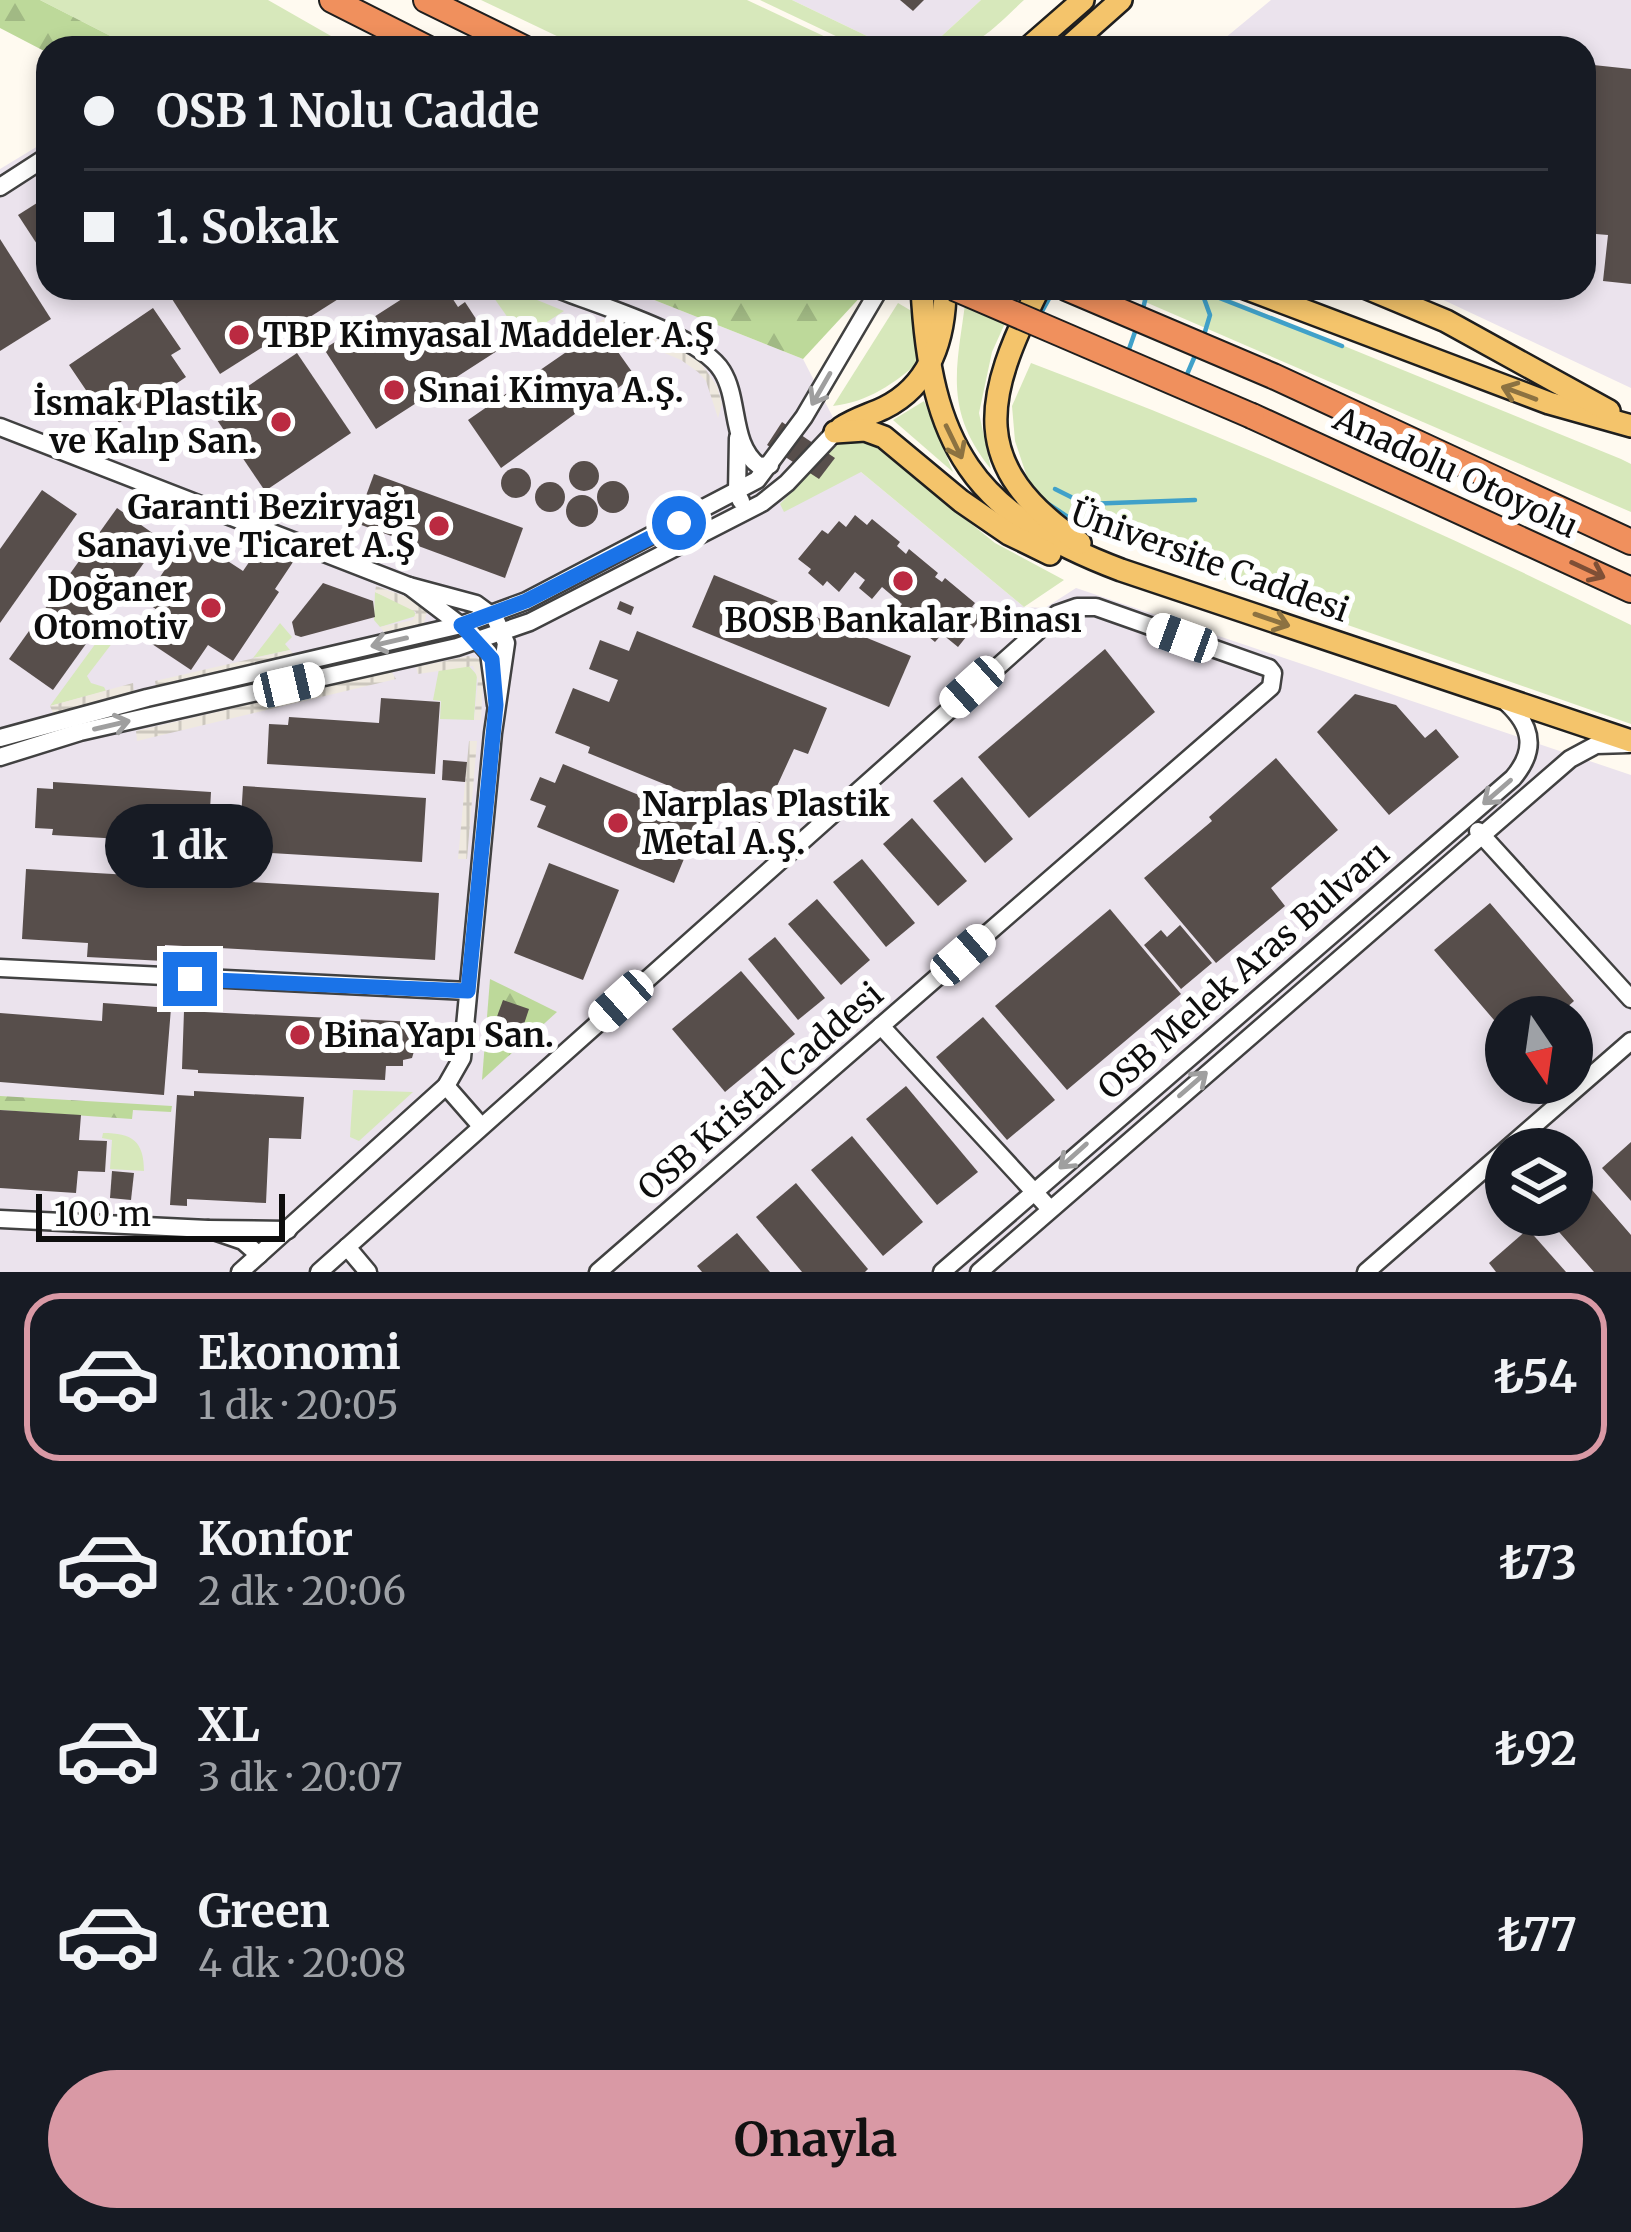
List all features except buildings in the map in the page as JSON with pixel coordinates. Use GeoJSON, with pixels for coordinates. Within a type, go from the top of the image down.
{"type":"FeatureCollection","features":[{"type":"Feature","properties":{"kind":"highway"},"geometry":{"type":"LineString","coordinates":[[332,0],[403,36]]}},
{"type":"Feature","properties":{"kind":"highway"},"geometry":{"type":"LineString","coordinates":[[426,0],[500,36]]}},
{"type":"Feature","properties":{"kind":"highway","name":"Anadolu Otoyolu"},"geometry":{"type":"LineString","coordinates":[[977,300],[1252,416],[1631,590]]}},
{"type":"Feature","properties":{"kind":"highway","name":"Anadolu Otoyolu"},"geometry":{"type":"LineString","coordinates":[[1094,300],[1273,376],[1631,542]]}},
{"type":"Feature","properties":{"kind":"main road"},"geometry":{"type":"LineString","coordinates":[[1042,36],[1082,0]]}},
{"type":"Feature","properties":{"kind":"main road"},"geometry":{"type":"LineString","coordinates":[[1080,36],[1121,0]]}},
{"type":"Feature","properties":{"kind":"main road","name":"Üniversite Caddesi"},"geometry":{"type":"LineString","coordinates":[[924,300],[942,415],[953,447],[988,491],[1047,538],[1120,570],[1631,743]]}},
{"type":"Feature","properties":{"kind":"main road"},"geometry":{"type":"LineString","coordinates":[[835,432],[887,407],[921,378],[932,362],[947,300]]}},
{"type":"Feature","properties":{"kind":"main road"},"geometry":{"type":"LineString","coordinates":[[1034,300],[998,381],[1000,446],[1019,490],[1035,509],[1120,570]]}},
{"type":"Feature","properties":{"kind":"main road"},"geometry":{"type":"LineString","coordinates":[[1276,300],[1528,396],[1631,424]]}},
{"type":"Feature","properties":{"kind":"main road"},"geometry":{"type":"LineString","coordinates":[[1396,300],[1446,321],[1631,424]]}},
{"type":"Feature","properties":{"kind":"main road"},"geometry":{"type":"LineString","coordinates":[[835,432],[865,430],[884,437],[1009,534],[1051,555],[1120,570]]}},
{"type":"Feature","properties":{"kind":"street"},"geometry":{"type":"LineString","coordinates":[[0,187],[36,164]]}},
{"type":"Feature","properties":{"kind":"street"},"geometry":{"type":"LineString","coordinates":[[583,300],[706,352],[726,380],[750,459],[759,466],[770,466]]}},
{"type":"Feature","properties":{"kind":"street"},"geometry":{"type":"LineString","coordinates":[[498,624],[736,493],[770,466],[873,300]]}},
{"type":"Feature","properties":{"kind":"street"},"geometry":{"type":"LineString","coordinates":[[0,428],[409,586],[469,601],[498,624],[506,655],[496,705],[463,1058],[446,1086],[240,1272]]}},
{"type":"Feature","properties":{"kind":"street"},"geometry":{"type":"LineString","coordinates":[[739,431],[736,493],[754,507]]}},
{"type":"Feature","properties":{"kind":"street"},"geometry":{"type":"LineString","coordinates":[[0,758],[80,732],[498,624],[754,507],[788,483],[835,432]]}},
{"type":"Feature","properties":{"kind":"street"},"geometry":{"type":"LineString","coordinates":[[409,586],[470,633],[492,659],[496,705]]}},
{"type":"Feature","properties":{"kind":"street","name":"OSB Kristal Caddesi"},"geometry":{"type":"LineString","coordinates":[[481,1126],[1057,614],[1096,607],[1268,668],[1274,681],[1270,687],[598,1272]]}},
{"type":"Feature","properties":{"kind":"street"},"geometry":{"type":"LineString","coordinates":[[0,738],[147,698],[470,633]]}},
{"type":"Feature","properties":{"kind":"street","name":"OSB Melek Aras Bulvarı"},"geometry":{"type":"LineString","coordinates":[[942,1272],[1513,778],[1526,764],[1529,732],[1502,698]]}},
{"type":"Feature","properties":{"kind":"street"},"geometry":{"type":"LineString","coordinates":[[979,1272],[1570,760],[1596,746],[1631,743]]}},
{"type":"Feature","properties":{"kind":"street"},"geometry":{"type":"LineString","coordinates":[[1466,819],[1631,998]]}},
{"type":"Feature","properties":{"kind":"street"},"geometry":{"type":"LineString","coordinates":[[0,968],[468,991]]}},
{"type":"Feature","properties":{"kind":"street"},"geometry":{"type":"LineString","coordinates":[[881,1026],[1050,1209]]}},
{"type":"Feature","properties":{"kind":"street"},"geometry":{"type":"LineString","coordinates":[[1532,1128],[1631,1041]]}},
{"type":"Feature","properties":{"kind":"street"},"geometry":{"type":"LineString","coordinates":[[329,1269],[347,1247],[481,1126],[446,1086]]}},
{"type":"Feature","properties":{"kind":"street"},"geometry":{"type":"LineString","coordinates":[[1366,1272],[1485,1169]]}},
{"type":"Feature","properties":{"kind":"street"},"geometry":{"type":"LineString","coordinates":[[0,1219],[288,1230]]}},
{"type":"Feature","properties":{"kind":"street"},"geometry":{"type":"LineString","coordinates":[[208,1229],[243,1241],[259,1255]]}},
{"type":"Feature","properties":{"kind":"street"},"geometry":{"type":"LineString","coordinates":[[347,1247],[368,1272]]}},
{"type":"Feature","properties":{"kind":"shaded area"},"geometry":{"type":"Polygon","coordinates":[[[792,0],[981,0],[942,36],[867,36],[792,0]]]}},
{"type":"Feature","properties":{"kind":"shaded area"},"geometry":{"type":"Polygon","coordinates":[[[1271,0],[1631,0],[1631,388],[1444,300],[1596,300],[1596,36],[1228,36],[1271,0]]]}},
{"type":"Feature","properties":{"kind":"shaded area"},"geometry":{"type":"Polygon","coordinates":[[[36,147],[36,300],[654,300],[803,359],[861,472],[1024,607],[1045,608],[1076,588],[1631,775],[1631,1272],[0,1272],[0,169],[36,147]]]}},
{"type":"Feature","properties":{"kind":"shaded area"},"geometry":{"type":"Polygon","coordinates":[[[604,319],[679,349],[701,363],[717,386],[722,404],[718,418],[706,381],[698,372],[681,360],[596,324],[604,319]]]}},
{"type":"Feature","properties":{"kind":"shaded area"},"geometry":{"type":"Polygon","coordinates":[[[376,586],[421,602],[427,611],[424,624],[385,633],[380,627],[413,620],[416,612],[375,592],[376,586]]]}},
{"type":"Feature","properties":{"kind":"shaded area"},"geometry":{"type":"Polygon","coordinates":[[[290,650],[294,655],[156,687],[155,681],[290,650]]]}},
{"type":"Feature","properties":{"kind":"shaded area"},"geometry":{"type":"Polygon","coordinates":[[[468,656],[484,660],[481,720],[474,720],[478,680],[473,666],[418,674],[416,667],[468,656]]]}},
{"type":"Feature","properties":{"kind":"shaded area"},"geometry":{"type":"Polygon","coordinates":[[[391,671],[396,679],[137,741],[136,731],[391,671]]]}},
{"type":"Feature","properties":{"kind":"shaded area"},"geometry":{"type":"Polygon","coordinates":[[[133,683],[134,692],[53,713],[50,706],[133,683]]]}},
{"type":"Feature","properties":{"kind":"shaded area"},"geometry":{"type":"Polygon","coordinates":[[[469,741],[477,741],[467,859],[458,859],[469,741]]]}},
{"type":"Feature","properties":{"kind":"green space"},"geometry":{"type":"Polygon","coordinates":[[[0,0],[40,0],[110,36],[36,36],[36,47],[0,28],[0,0]]]}},
{"type":"Feature","properties":{"kind":"green space"},"geometry":{"type":"Polygon","coordinates":[[[40,0],[268,0],[331,36],[110,36],[40,0]]]}},
{"type":"Feature","properties":{"kind":"green space"},"geometry":{"type":"Polygon","coordinates":[[[481,0],[747,0],[824,36],[557,36],[481,0]]]}},
{"type":"Feature","properties":{"kind":"green space"},"geometry":{"type":"Polygon","coordinates":[[[760,0],[792,0],[867,36],[836,36],[760,0]]]}},
{"type":"Feature","properties":{"kind":"green space"},"geometry":{"type":"Polygon","coordinates":[[[981,0],[1024,0],[983,36],[942,36],[981,0]]]}},
{"type":"Feature","properties":{"kind":"green space"},"geometry":{"type":"Polygon","coordinates":[[[495,300],[537,300],[564,311],[522,338],[495,300]]]}},
{"type":"Feature","properties":{"kind":"green space"},"geometry":{"type":"Polygon","coordinates":[[[654,300],[858,300],[803,359],[654,300]]]}},
{"type":"Feature","properties":{"kind":"green space"},"geometry":{"type":"Polygon","coordinates":[[[966,300],[1016,300],[992,352],[979,413],[991,469],[965,425],[959,404],[958,361],[966,300]]]}},
{"type":"Feature","properties":{"kind":"green space"},"geometry":{"type":"Polygon","coordinates":[[[1141,300],[1231,300],[1621,459],[1631,464],[1631,512],[1141,300]]]}},
{"type":"Feature","properties":{"kind":"green space"},"geometry":{"type":"Polygon","coordinates":[[[898,303],[915,313],[920,361],[880,390],[833,406],[898,303]]]}},
{"type":"Feature","properties":{"kind":"green space"},"geometry":{"type":"Polygon","coordinates":[[[1031,363],[1334,486],[1631,625],[1631,724],[1279,601],[1058,513],[1030,486],[1015,441],[1012,406],[1031,363]]]}},
{"type":"Feature","properties":{"kind":"green space"},"geometry":{"type":"Polygon","coordinates":[[[924,401],[953,472],[893,420],[924,401]]]}},
{"type":"Feature","properties":{"kind":"green space"},"geometry":{"type":"Polygon","coordinates":[[[849,441],[872,444],[995,543],[1064,580],[1024,607],[861,472],[784,512],[780,504],[837,445],[849,441]]]}},
{"type":"Feature","properties":{"kind":"green space"},"geometry":{"type":"Polygon","coordinates":[[[375,592],[413,608],[416,616],[380,627],[374,620],[375,592]]]}},
{"type":"Feature","properties":{"kind":"green space"},"geometry":{"type":"Polygon","coordinates":[[[115,617],[126,625],[87,676],[106,691],[50,706],[115,617]]]}},
{"type":"Feature","properties":{"kind":"green space"},"geometry":{"type":"Polygon","coordinates":[[[280,623],[292,637],[285,644],[290,650],[253,658],[280,623]]]}},
{"type":"Feature","properties":{"kind":"green space"},"geometry":{"type":"Polygon","coordinates":[[[467,664],[477,675],[474,720],[440,719],[441,701],[433,700],[439,669],[467,664]]]}},
{"type":"Feature","properties":{"kind":"green space"},"geometry":{"type":"Polygon","coordinates":[[[490,979],[557,1012],[482,1080],[490,979]]]}},
{"type":"Feature","properties":{"kind":"green space"},"geometry":{"type":"Polygon","coordinates":[[[353,1090],[413,1092],[359,1141],[350,1137],[353,1090]]]}},
{"type":"Feature","properties":{"kind":"green space"},"geometry":{"type":"Polygon","coordinates":[[[0,1096],[172,1106],[171,1112],[133,1110],[132,1119],[0,1110],[0,1096]]]}},
{"type":"Feature","properties":{"kind":"green space"},"geometry":{"type":"Polygon","coordinates":[[[103,1133],[134,1141],[142,1152],[144,1171],[110,1169],[112,1140],[102,1138],[103,1133]]]}},
{"type":"Feature","properties":{"kind":"waterway"},"geometry":{"type":"LineString","coordinates":[[1040,315],[1048,300]]}},
{"type":"Feature","properties":{"kind":"waterway"},"geometry":{"type":"LineString","coordinates":[[1142,313],[1145,300]]}},
{"type":"Feature","properties":{"kind":"waterway"},"geometry":{"type":"LineString","coordinates":[[1204,335],[1210,315],[1205,300]]}},
{"type":"Feature","properties":{"kind":"waterway"},"geometry":{"type":"LineString","coordinates":[[1225,300],[1342,346]]}},
{"type":"Feature","properties":{"kind":"waterway"},"geometry":{"type":"LineString","coordinates":[[1128,352],[1136,329]]}},
{"type":"Feature","properties":{"kind":"waterway"},"geometry":{"type":"LineString","coordinates":[[1185,379],[1197,351]]}},
{"type":"Feature","properties":{"kind":"waterway"},"geometry":{"type":"LineString","coordinates":[[1055,489],[1085,504],[1195,500]]}},
{"type":"Feature","properties":{"kind":"waterway"},"geometry":{"type":"LineString","coordinates":[[1047,503],[1071,519]]}},
{"type":"Feature","properties":{"kind":"place","name":"TBP Kimyasal Maddeler A.Ş"},"geometry":{"type":"Point","coordinates":[239,335]}},
{"type":"Feature","properties":{"kind":"place","name":"Sınai Kimya A.Ş."},"geometry":{"type":"Point","coordinates":[394,390]}},
{"type":"Feature","properties":{"kind":"place","name":"İsmak Plastik ve Kalıp San."},"geometry":{"type":"Point","coordinates":[281,422]}},
{"type":"Feature","properties":{"kind":"place","name":"Garanti Beziryağı Sanayi ve Ticaret A.Ş"},"geometry":{"type":"Point","coordinates":[439,526]}},
{"type":"Feature","properties":{"kind":"place","name":"BOSB Bankalar Binası"},"geometry":{"type":"Point","coordinates":[903,581]}},
{"type":"Feature","properties":{"kind":"place","name":"Doğaner Otomotiv"},"geometry":{"type":"Point","coordinates":[211,608]}},
{"type":"Feature","properties":{"kind":"place","name":"Narplas Plastik Metal A.Ş."},"geometry":{"type":"Point","coordinates":[618,823]}},
{"type":"Feature","properties":{"kind":"place","name":"Bina Yapı San."},"geometry":{"type":"Point","coordinates":[300,1035]}},
{"type":"Feature","properties":{"kind":"route"},"geometry":{"type":"LineString","coordinates":[[190,979],[468,991],[496,705],[492,659],[461,625],[526,601],[679,523]]}}]}
